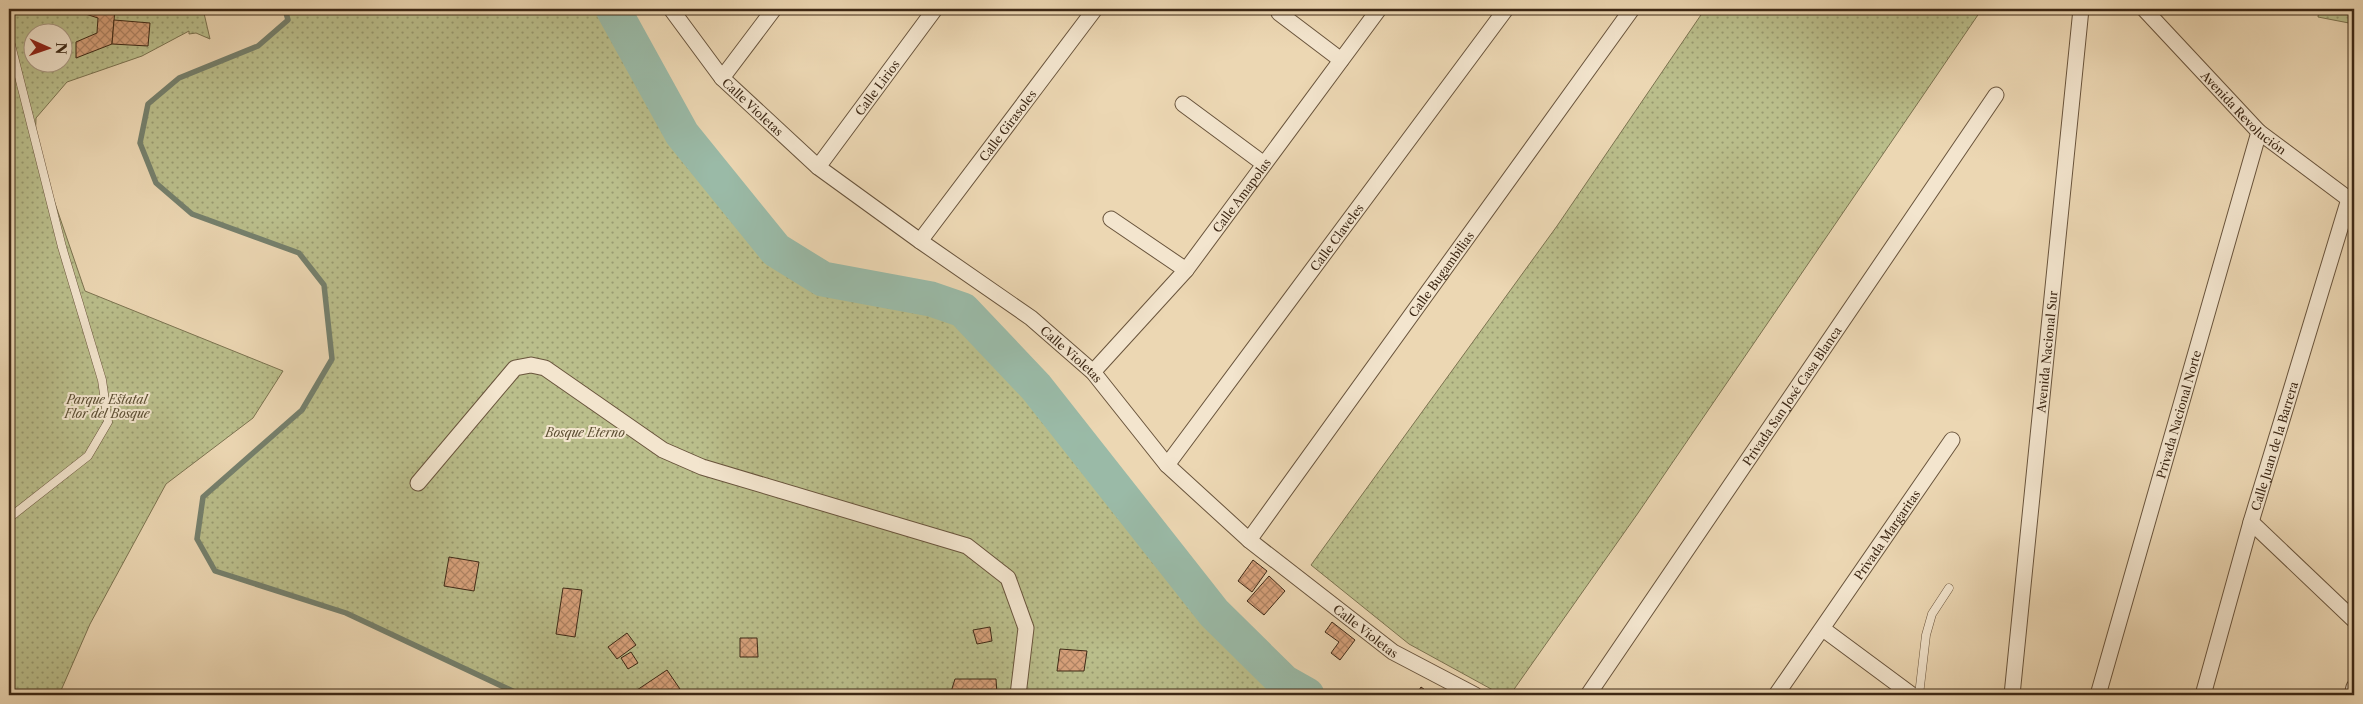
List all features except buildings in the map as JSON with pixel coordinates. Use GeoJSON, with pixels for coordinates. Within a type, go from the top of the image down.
{"type":"FeatureCollection","features":[{"type":"Feature","properties":{"kind":"street","name":"Calle Violetas"},"geometry":{"type":"LineString","coordinates":[[671,9],[722,78],[818,166],[920,241],[1031,318],[1093,372],[1167,465],[1249,540],[1393,652],[1475,695]]}},
{"type":"Feature","properties":{"kind":"street"},"geometry":{"type":"LineString","coordinates":[[722,78],[774,9]]}},
{"type":"Feature","properties":{"kind":"street","name":"Calle Lirios"},"geometry":{"type":"LineString","coordinates":[[818,166],[935,9]]}},
{"type":"Feature","properties":{"kind":"street","name":"Calle Girasoles"},"geometry":{"type":"LineString","coordinates":[[920,241],[1095,9]]}},
{"type":"Feature","properties":{"kind":"street","name":"Calle Amapolas"},"geometry":{"type":"LineString","coordinates":[[1093,372],[1186,270],[1379,9]]}},
{"type":"Feature","properties":{"kind":"street","name":"Calle Claveles"},"geometry":{"type":"LineString","coordinates":[[1167,465],[1506,9]]}},
{"type":"Feature","properties":{"kind":"street","name":"Calle Bugambilias"},"geometry":{"type":"LineString","coordinates":[[1249,540],[1632,9]]}},
{"type":"Feature","properties":{"kind":"street","name":"Avenida Nacional Sur"},"geometry":{"type":"LineString","coordinates":[[2012,695],[2081,9]]}},
{"type":"Feature","properties":{"kind":"street","name":"Avenida Revolución"},"geometry":{"type":"LineString","coordinates":[[2144,9],[2259,132],[2352,201]]}},
{"type":"Feature","properties":{"kind":"street"},"geometry":{"type":"LineString","coordinates":[[1279,13],[1341,60]]}},
{"type":"Feature","properties":{"kind":"street","name":"Privada San José Casa Blanca"},"geometry":{"type":"LineString","coordinates":[[1588,695],[1996,95]]}},
{"type":"Feature","properties":{"kind":"street"},"geometry":{"type":"LineString","coordinates":[[1183,104],[1264,164]]}},
{"type":"Feature","properties":{"kind":"street","name":"Privada Nacional Norte"},"geometry":{"type":"LineString","coordinates":[[2098,695],[2259,132]]}},
{"type":"Feature","properties":{"kind":"street","name":"Calle Juan de la Barrera"},"geometry":{"type":"LineString","coordinates":[[2203,695],[2251,522],[2352,201]]}},
{"type":"Feature","properties":{"kind":"street"},"geometry":{"type":"LineString","coordinates":[[1112,218],[1186,270]]}},
{"type":"Feature","properties":{"kind":"street"},"geometry":{"type":"LineString","coordinates":[[418,483],[515,368],[531,365],[545,368],[663,450],[694,463],[967,546],[1008,578],[1026,628],[1018,695]]}},
{"type":"Feature","properties":{"kind":"street","name":"Privada Margaritas"},"geometry":{"type":"LineString","coordinates":[[1776,695],[1952,440]]}},
{"type":"Feature","properties":{"kind":"street"},"geometry":{"type":"LineString","coordinates":[[2251,522],[2354,620]]}},
{"type":"Feature","properties":{"kind":"street"},"geometry":{"type":"LineString","coordinates":[[1823,629],[1912,695]]}},
{"type":"Feature","properties":{"kind":"street"},"geometry":{"type":"LineString","coordinates":[[2352,695],[2354,687]]}},
{"type":"Feature","properties":{"kind":"lane"},"geometry":{"type":"LineString","coordinates":[[9,37],[62,247],[102,380],[108,422],[88,456],[9,518]]}},
{"type":"Feature","properties":{"kind":"lane"},"geometry":{"type":"LineString","coordinates":[[1919,695],[1926,635],[1932,614],[1949,588]]}},
{"type":"Feature","properties":{"kind":"green space","name":"Parque Estatal Flor del Bosque"},"geometry":{"type":"Polygon","coordinates":[[[9,9],[203,9],[210,39],[196,33],[189,34],[189,31],[142,56],[67,82],[36,118],[35,145],[85,291],[283,371],[253,418],[166,484],[90,624],[59,695],[9,695],[9,9]]]}},
{"type":"Feature","properties":{"kind":"green space","name":"Bosque Eterno"},"geometry":{"type":"Polygon","coordinates":[[[285,9],[613,9],[682,134],[776,250],[824,279],[931,299],[963,310],[1036,387],[1214,613],[1284,682],[1306,695],[521,695],[346,613],[215,571],[197,539],[203,497],[302,410],[332,359],[324,285],[299,253],[192,214],[156,183],[140,143],[148,104],[179,78],[258,46],[288,20],[285,9]]]}},
{"type":"Feature","properties":{"kind":"green space"},"geometry":{"type":"Polygon","coordinates":[[[1705,9],[1982,9],[1638,513],[1510,695],[1502,695],[1409,644],[1311,565],[1557,226],[1705,9]]]}},
{"type":"Feature","properties":{"kind":"green space"},"geometry":{"type":"Polygon","coordinates":[[[2319,9],[2354,9],[2354,24],[2318,17],[2319,9]]]}},
{"type":"Feature","properties":{"kind":"waterway"},"geometry":{"type":"LineString","coordinates":[[285,9],[288,20],[258,46],[179,78],[148,104],[140,143],[156,183],[192,214],[299,253],[324,285],[332,359],[302,410],[203,497],[197,539],[215,571],[346,613],[521,695]]}},
{"type":"Feature","properties":{"kind":"waterway"},"geometry":{"type":"LineString","coordinates":[[613,9],[682,134],[776,250],[823,279],[931,299],[963,310],[1036,387],[1214,613],[1284,682],[1307,695]]}}]}
